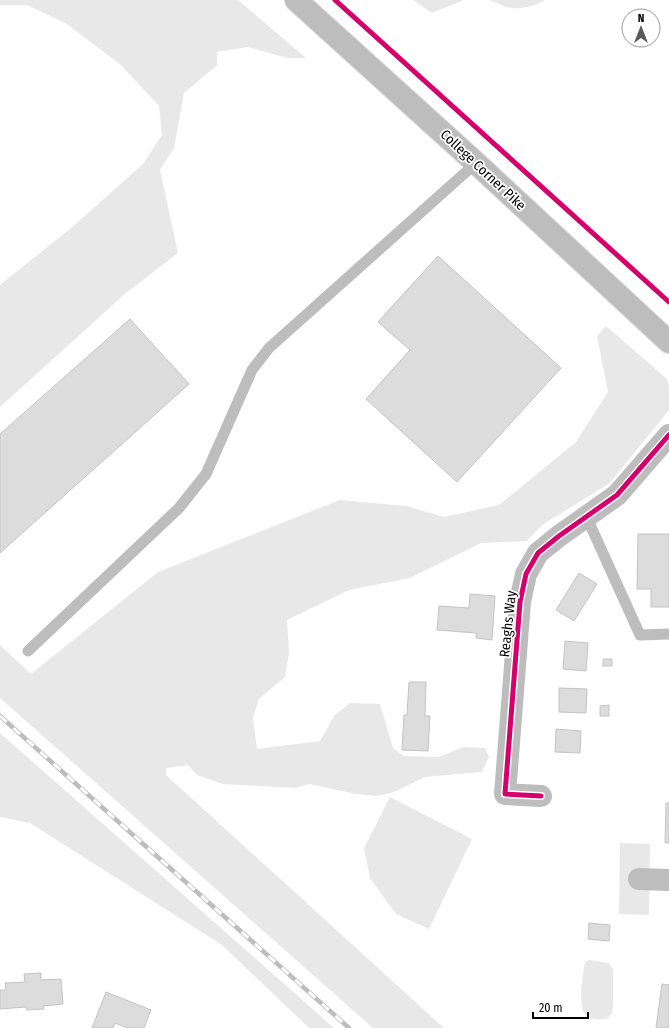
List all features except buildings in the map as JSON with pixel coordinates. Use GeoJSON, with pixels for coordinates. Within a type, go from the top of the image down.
{"type":"FeatureCollection","features":[{"type":"Feature","properties":{"kind":"main road","name":"College Corner Pike"},"geometry":{"type":"LineString","coordinates":[[296,0],[669,342]]}},
{"type":"Feature","properties":{"kind":"main road","name":"Reaghs Way"},"geometry":{"type":"LineString","coordinates":[[541,796],[505,794],[520,602],[526,574],[538,552],[617,496],[669,435]]}},
{"type":"Feature","properties":{"kind":"main road"},"geometry":{"type":"LineString","coordinates":[[639,879],[669,880]]}},
{"type":"Feature","properties":{"kind":"lane"},"geometry":{"type":"LineString","coordinates":[[28,651],[179,508],[197,486],[206,474],[252,370],[269,348],[476,164]]}},
{"type":"Feature","properties":{"kind":"lane"},"geometry":{"type":"LineString","coordinates":[[587,518],[640,635],[669,634]]}},
{"type":"Feature","properties":{"kind":"shaded area"},"geometry":{"type":"Polygon","coordinates":[[[0,0],[238,0],[306,58],[287,58],[248,47],[217,52],[217,65],[184,93],[174,148],[160,170],[178,253],[126,293],[0,407],[0,285],[70,229],[143,164],[162,135],[159,106],[121,65],[67,24],[27,5],[0,5],[0,0]]]}},
{"type":"Feature","properties":{"kind":"shaded area"},"geometry":{"type":"Polygon","coordinates":[[[413,0],[464,0],[432,13],[413,0]]]}},
{"type":"Feature","properties":{"kind":"shaded area"},"geometry":{"type":"Polygon","coordinates":[[[487,0],[545,0],[533,5],[515,8],[487,0]]]}},
{"type":"Feature","properties":{"kind":"shaded area"},"geometry":{"type":"Polygon","coordinates":[[[606,326],[667,379],[669,387],[669,410],[610,483],[542,525],[527,541],[481,543],[410,578],[349,590],[287,620],[289,653],[285,677],[259,699],[253,719],[257,749],[320,741],[334,716],[350,703],[380,704],[393,748],[404,756],[439,757],[463,747],[485,748],[489,757],[482,772],[425,777],[394,792],[378,796],[356,794],[310,784],[295,788],[223,784],[197,775],[188,765],[166,768],[166,775],[444,1028],[373,1028],[0,698],[0,645],[31,674],[158,572],[340,500],[406,506],[444,517],[499,505],[576,442],[608,392],[597,336],[606,326]]]}},
{"type":"Feature","properties":{"kind":"shaded area"},"geometry":{"type":"Polygon","coordinates":[[[0,733],[334,1028],[309,1028],[222,945],[30,823],[0,817],[0,733]]]}},
{"type":"Feature","properties":{"kind":"shaded area"},"geometry":{"type":"Polygon","coordinates":[[[390,797],[472,839],[429,929],[396,914],[370,878],[364,848],[390,797]]]}},
{"type":"Feature","properties":{"kind":"shaded area"},"geometry":{"type":"Polygon","coordinates":[[[620,843],[650,844],[649,915],[619,914],[620,843]]]}},
{"type":"Feature","properties":{"kind":"shaded area"},"geometry":{"type":"Polygon","coordinates":[[[589,960],[609,963],[613,969],[612,1013],[607,1019],[588,1017],[582,1008],[581,995],[583,973],[585,962],[589,960]]]}},
{"type":"Feature","properties":{"kind":"railway"},"geometry":{"type":"LineString","coordinates":[[0,716],[349,1028]]}},
{"type":"Feature","properties":{"kind":"cycle path"},"geometry":{"type":"LineString","coordinates":[[335,0],[669,302]]}},
{"type":"Feature","properties":{"kind":"cycle path"},"geometry":{"type":"LineString","coordinates":[[541,796],[505,794],[520,602],[526,574],[538,553],[559,536],[617,495],[669,435]]}}]}
